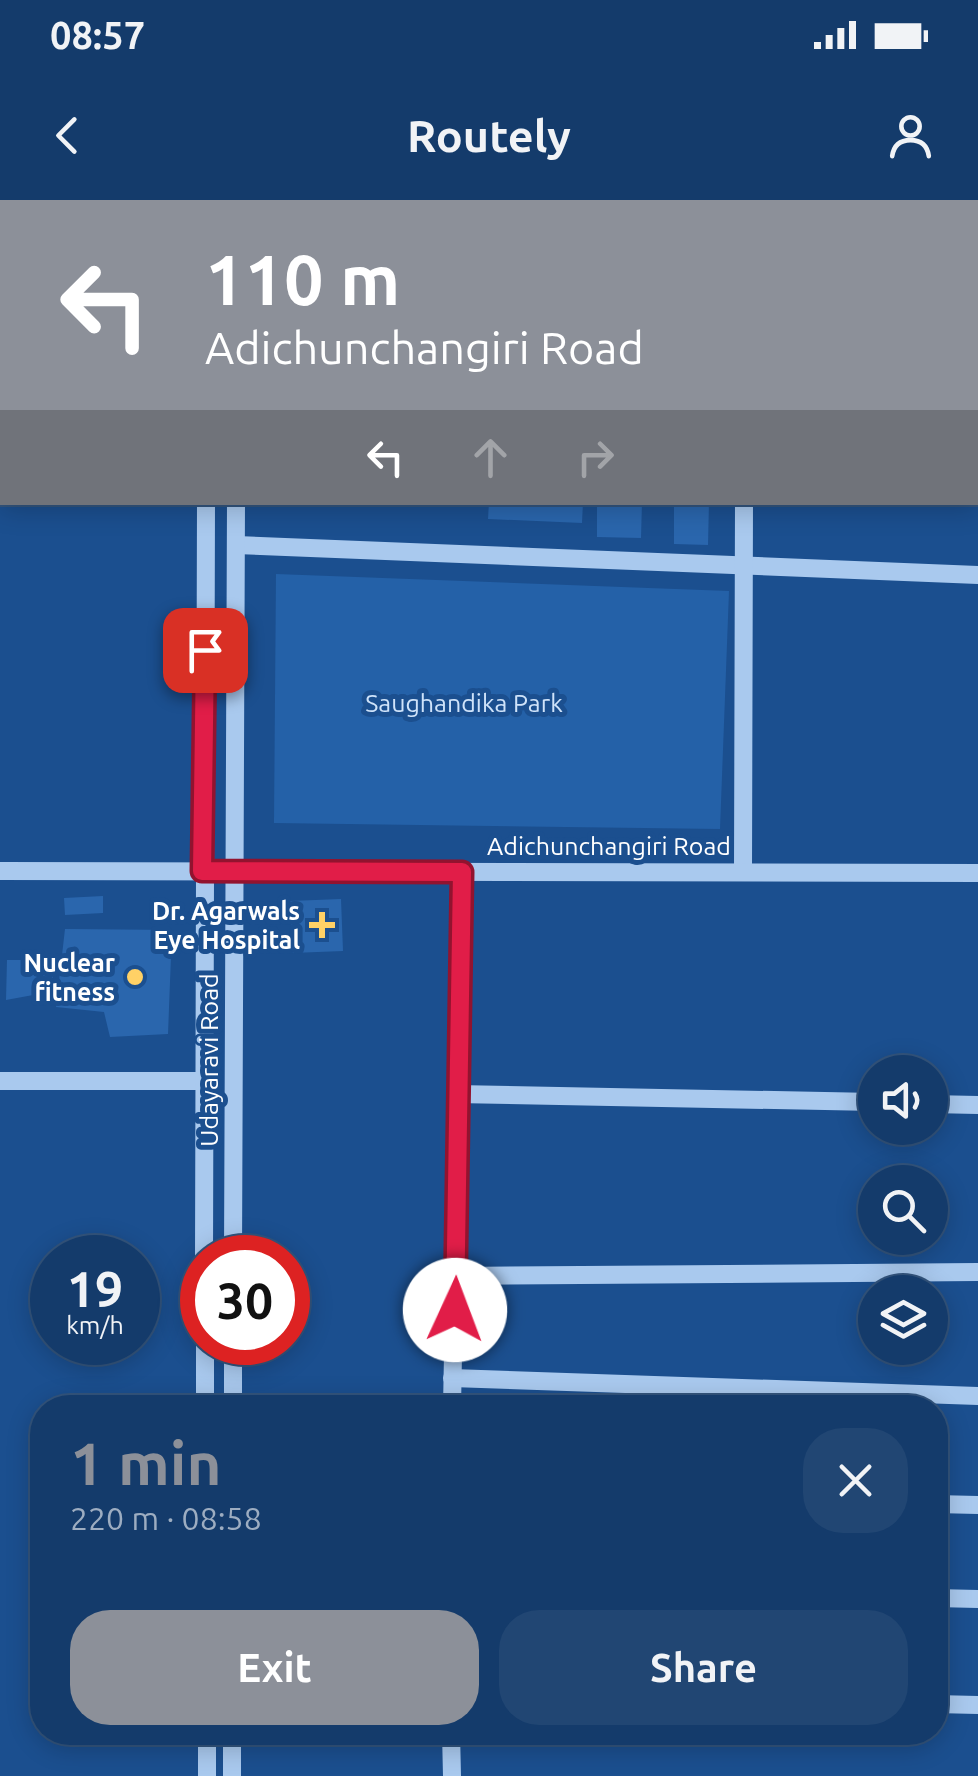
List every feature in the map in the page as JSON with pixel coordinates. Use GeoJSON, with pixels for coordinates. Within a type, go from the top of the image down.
{"type":"FeatureCollection","features":[{"type":"Feature","properties":{"kind":"street"},"geometry":{"type":"LineString","coordinates":[[204,1235],[206,505]]}},
{"type":"Feature","properties":{"kind":"street","name":"Udayaravi Road"},"geometry":{"type":"LineString","coordinates":[[233,1235],[236,505]]}},
{"type":"Feature","properties":{"kind":"street"},"geometry":{"type":"LineString","coordinates":[[743,870],[744,505]]}},
{"type":"Feature","properties":{"kind":"street"},"geometry":{"type":"LineString","coordinates":[[236,545],[978,575]]}},
{"type":"Feature","properties":{"kind":"street","name":"Adichunchangiri Road"},"geometry":{"type":"LineString","coordinates":[[0,871],[978,873]]}},
{"type":"Feature","properties":{"kind":"street"},"geometry":{"type":"LineString","coordinates":[[452,1395],[462,872]]}},
{"type":"Feature","properties":{"kind":"street"},"geometry":{"type":"LineString","coordinates":[[0,1080],[203,1082]]}},
{"type":"Feature","properties":{"kind":"street"},"geometry":{"type":"LineString","coordinates":[[455,1094],[858,1102]]}},
{"type":"Feature","properties":{"kind":"street"},"geometry":{"type":"LineString","coordinates":[[948,1104],[978,1104]]}},
{"type":"Feature","properties":{"kind":"street"},"geometry":{"type":"LineString","coordinates":[[456,1276],[978,1272]]}},
{"type":"Feature","properties":{"kind":"street"},"geometry":{"type":"LineString","coordinates":[[205,1365],[205,1395]]}},
{"type":"Feature","properties":{"kind":"street"},"geometry":{"type":"LineString","coordinates":[[233,1365],[233,1395]]}},
{"type":"Feature","properties":{"kind":"street"},"geometry":{"type":"LineString","coordinates":[[452,1378],[978,1396]]}},
{"type":"Feature","properties":{"kind":"street"},"geometry":{"type":"LineString","coordinates":[[948,1504],[978,1504]]}},
{"type":"Feature","properties":{"kind":"street"},"geometry":{"type":"LineString","coordinates":[[948,1598],[978,1599]]}},
{"type":"Feature","properties":{"kind":"street"},"geometry":{"type":"LineString","coordinates":[[948,1704],[978,1705]]}},
{"type":"Feature","properties":{"kind":"street"},"geometry":{"type":"LineString","coordinates":[[207,1745],[208,1776]]}},
{"type":"Feature","properties":{"kind":"street"},"geometry":{"type":"LineString","coordinates":[[232,1745],[232,1776]]}},
{"type":"Feature","properties":{"kind":"street"},"geometry":{"type":"LineString","coordinates":[[452,1745],[452,1776]]}},
{"type":"Feature","properties":{"kind":"green space","name":"Saughandika Park"},"geometry":{"type":"Polygon","coordinates":[[[276,574],[729,591],[720,829],[274,823],[276,574]]]}},
{"type":"Feature","properties":{"kind":"building"},"geometry":{"type":"Polygon","coordinates":[[[489,505],[583,505],[582,523],[488,519],[489,505]]]}},
{"type":"Feature","properties":{"kind":"building"},"geometry":{"type":"Polygon","coordinates":[[[597,505],[642,505],[641,538],[597,537],[597,505]]]}},
{"type":"Feature","properties":{"kind":"building"},"geometry":{"type":"Polygon","coordinates":[[[674,505],[709,505],[708,545],[674,544],[674,505]]]}},
{"type":"Feature","properties":{"kind":"building"},"geometry":{"type":"Polygon","coordinates":[[[103,896],[103,913],[65,915],[64,898],[103,896]]]}},
{"type":"Feature","properties":{"kind":"building"},"geometry":{"type":"Polygon","coordinates":[[[341,899],[343,951],[292,953],[290,901],[341,899]]]}},
{"type":"Feature","properties":{"kind":"building"},"geometry":{"type":"Polygon","coordinates":[[[65,929],[172,930],[168,1034],[110,1037],[104,1012],[56,1007],[65,929]]]}},
{"type":"Feature","properties":{"kind":"building"},"geometry":{"type":"Polygon","coordinates":[[[7,960],[50,960],[55,991],[6,1000],[7,960]]]}},
{"type":"Feature","properties":{"kind":"place","name":"Dr. Agarwals Eye Hospital"},"geometry":{"type":"Point","coordinates":[322,925]}},
{"type":"Feature","properties":{"kind":"place","name":"Nuclear fitness"},"geometry":{"type":"Point","coordinates":[135,977]}},
{"type":"Feature","properties":{"kind":"route"},"geometry":{"type":"LineString","coordinates":[[205,650],[202,871],[462,872],[455,1094],[455,1310]]}}]}
